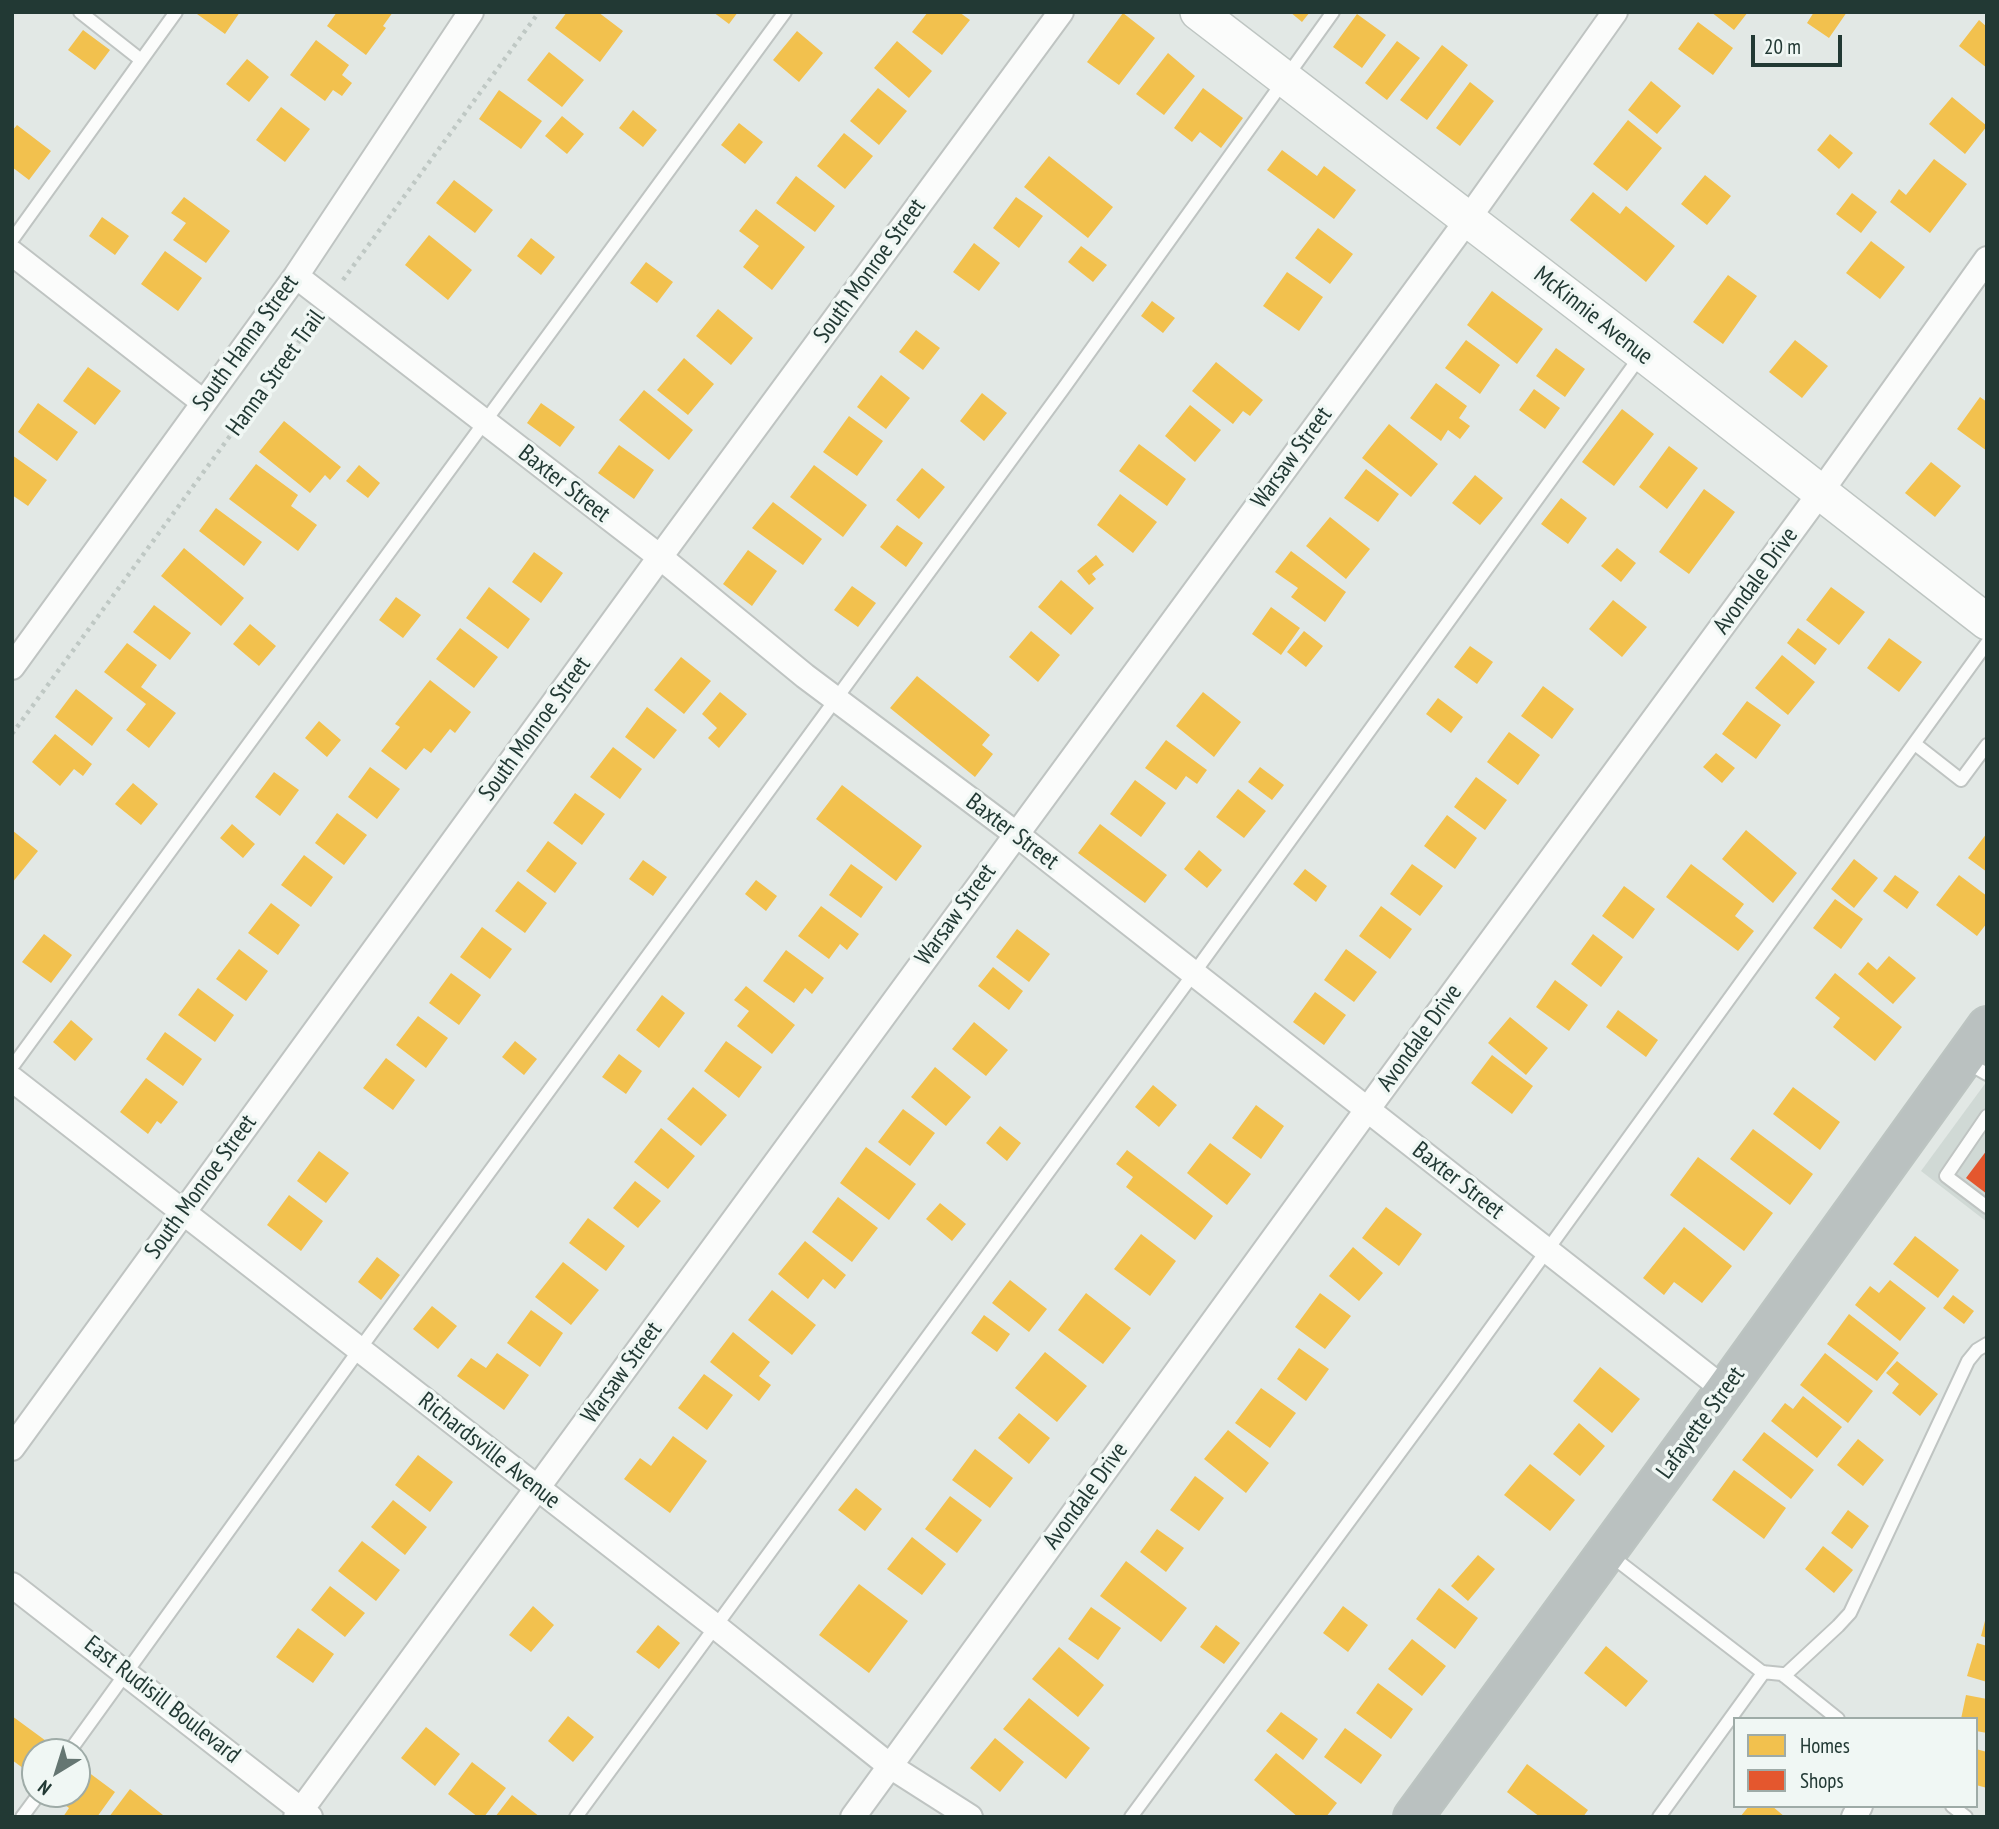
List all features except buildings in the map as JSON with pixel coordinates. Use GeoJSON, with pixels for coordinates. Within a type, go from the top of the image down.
{"type":"FeatureCollection","features":[{"type":"Feature","properties":{"kind":"highway","name":"Lafayette Street"},"geometry":{"type":"LineString","coordinates":[[1413,1817],[1725,1390],[1975,1067],[1987,1027]]}},
{"type":"Feature","properties":{"kind":"street","name":"South Hanna Street"},"geometry":{"type":"LineString","coordinates":[[12,667],[296,276],[471,12]]}},
{"type":"Feature","properties":{"kind":"street","name":"South Monroe Street"},"geometry":{"type":"LineString","coordinates":[[12,1448],[660,557],[1061,12]]}},
{"type":"Feature","properties":{"kind":"street","name":"McKinnie Avenue"},"geometry":{"type":"LineString","coordinates":[[1198,12],[1987,622]]}},
{"type":"Feature","properties":{"kind":"street","name":"Warsaw Street"},"geometry":{"type":"LineString","coordinates":[[302,1814],[1468,219],[1615,12]]}},
{"type":"Feature","properties":{"kind":"street"},"geometry":{"type":"LineString","coordinates":[[12,253],[203,402]]}},
{"type":"Feature","properties":{"kind":"street","name":"Avondale Drive"},"geometry":{"type":"LineString","coordinates":[[853,1817],[1820,493],[1987,259]]}},
{"type":"Feature","properties":{"kind":"street","name":"Baxter Street"},"geometry":{"type":"LineString","coordinates":[[296,276],[660,557],[836,699],[1016,834],[1725,1390]]}},
{"type":"Feature","properties":{"kind":"street","name":"Richardsville Avenue"},"geometry":{"type":"LineString","coordinates":[[12,1079],[715,1626],[890,1766],[970,1817]]}},
{"type":"Feature","properties":{"kind":"street","name":"East Rudisill Boulevard"},"geometry":{"type":"LineString","coordinates":[[12,1585],[126,1672],[302,1814]]}},
{"type":"Feature","properties":{"kind":"lane"},"geometry":{"type":"LineString","coordinates":[[80,12],[141,60]]}},
{"type":"Feature","properties":{"kind":"lane"},"geometry":{"type":"LineString","coordinates":[[12,240],[176,12]]}},
{"type":"Feature","properties":{"kind":"lane"},"geometry":{"type":"LineString","coordinates":[[12,1067],[785,12]]}},
{"type":"Feature","properties":{"kind":"lane"},"geometry":{"type":"LineString","coordinates":[[79,1738],[359,1350],[1063,389],[1333,12]]}},
{"type":"Feature","properties":{"kind":"lane"},"geometry":{"type":"LineString","coordinates":[[576,1817],[1194,973],[1642,353]]}},
{"type":"Feature","properties":{"kind":"lane"},"geometry":{"type":"LineString","coordinates":[[1131,1817],[1547,1251],[1987,643]]}},
{"type":"Feature","properties":{"kind":"lane"},"geometry":{"type":"LineString","coordinates":[[1915,744],[1961,780],[1987,745]]}},
{"type":"Feature","properties":{"kind":"lane"},"geometry":{"type":"LineString","coordinates":[[1987,1116],[1946,1176],[1987,1207]]}},
{"type":"Feature","properties":{"kind":"lane"},"geometry":{"type":"LineString","coordinates":[[1784,1676],[1850,1613],[1968,1361],[1977,1350],[1987,1344]]}},
{"type":"Feature","properties":{"kind":"lane"},"geometry":{"type":"LineString","coordinates":[[1606,1552],[1764,1672],[1784,1676],[1835,1717]]}},
{"type":"Feature","properties":{"kind":"lane"},"geometry":{"type":"LineString","coordinates":[[1659,1817],[1764,1672]]}},
{"type":"Feature","properties":{"kind":"path","name":"Hanna Street Trail"},"geometry":{"type":"LineString","coordinates":[[12,734],[539,12]]}},
{"type":"Feature","properties":{"kind":"shaded area"},"geometry":{"type":"Polygon","coordinates":[[[1987,1081],[1987,1222],[1921,1171],[1987,1081]]]}}]}
